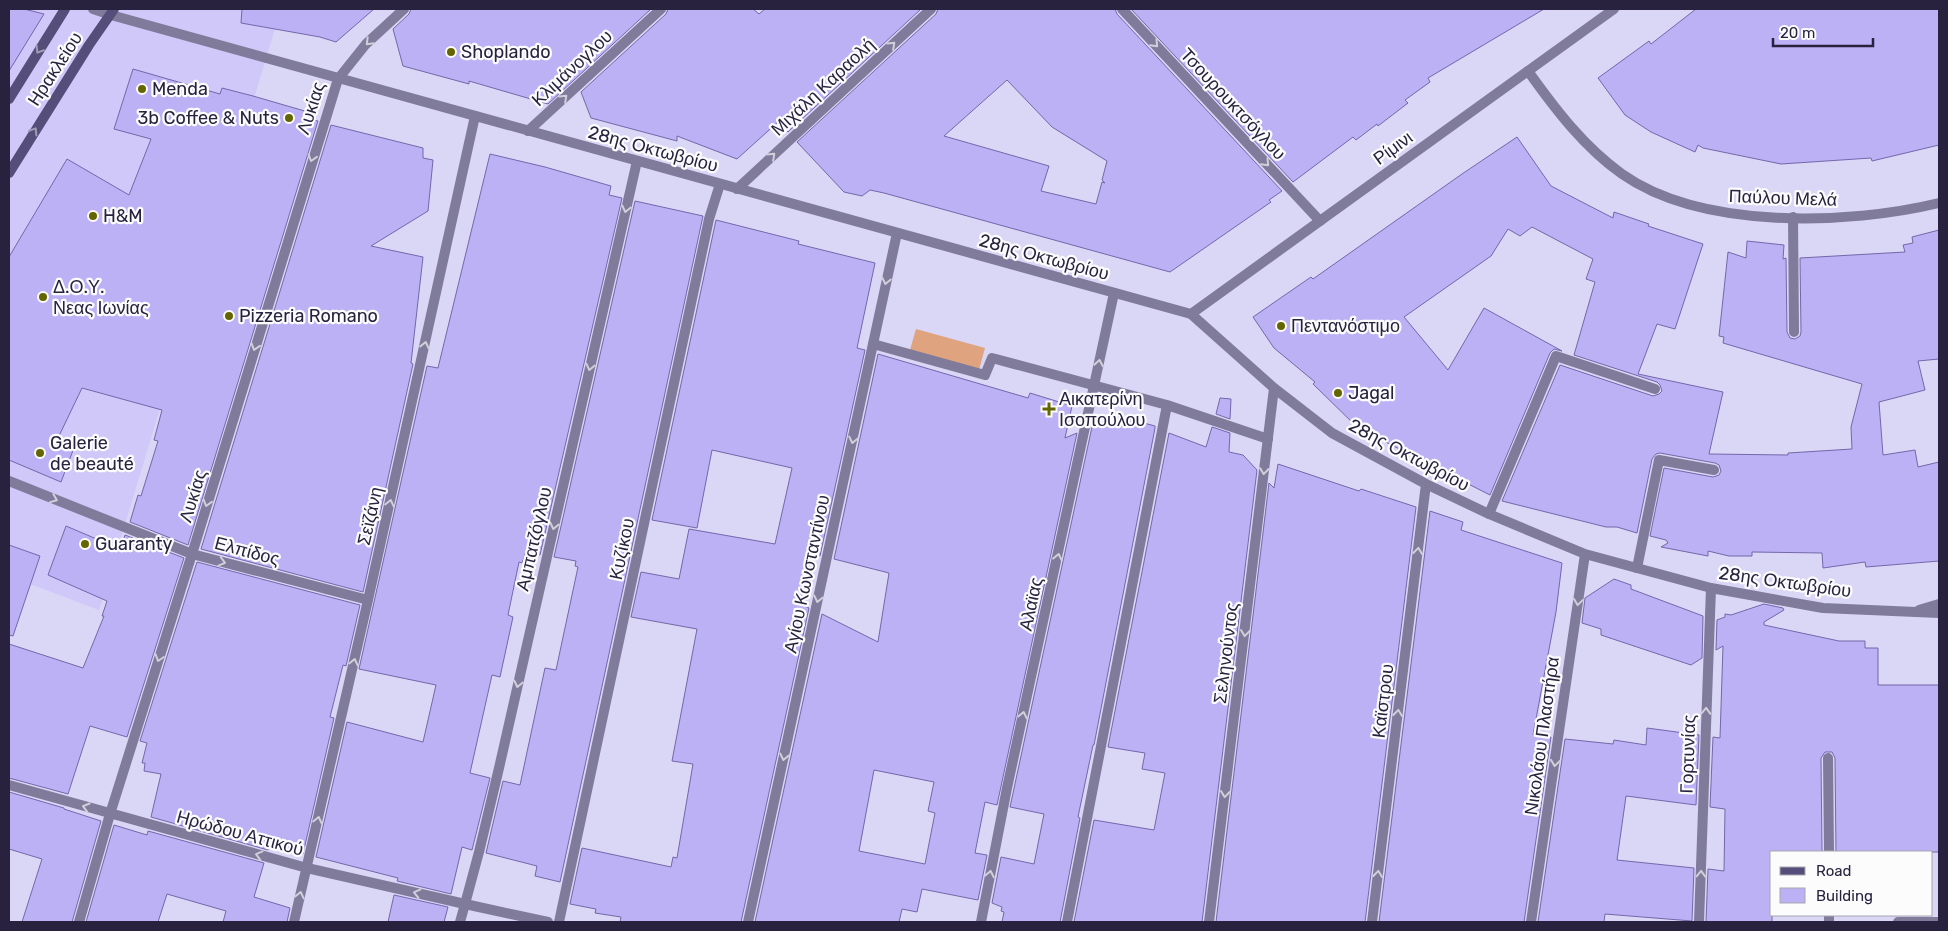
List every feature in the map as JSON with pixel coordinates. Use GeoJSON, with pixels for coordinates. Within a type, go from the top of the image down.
{"type":"FeatureCollection","features":[{"type":"Feature","properties":{"kind":"main road","name":"Ηρακλείου"},"geometry":{"type":"LineString","coordinates":[[9,99],[66,9]]}},
{"type":"Feature","properties":{"kind":"main road","name":"Ηρακλείου"},"geometry":{"type":"LineString","coordinates":[[9,173],[88,45],[112,12]]}},
{"type":"Feature","properties":{"kind":"street","name":"28ης Οκτωβρίου"},"geometry":{"type":"LineString","coordinates":[[92,9],[112,12],[338,79],[1191,314],[1274,388],[1332,433],[1426,484],[1490,514],[1585,554],[1711,588],[1823,608],[1939,613]]}},
{"type":"Feature","properties":{"kind":"street"},"geometry":{"type":"LineString","coordinates":[[338,79],[366,44],[404,9]]}},
{"type":"Feature","properties":{"kind":"street","name":"Κλιμάνογλου"},"geometry":{"type":"LineString","coordinates":[[528,131],[661,9]]}},
{"type":"Feature","properties":{"kind":"street","name":"Μιχάλη Καραολή"},"geometry":{"type":"LineString","coordinates":[[737,189],[931,9]]}},
{"type":"Feature","properties":{"kind":"street","name":"Τσουρουκτσόγλου"},"geometry":{"type":"LineString","coordinates":[[1122,9],[1320,221]]}},
{"type":"Feature","properties":{"kind":"street","name":"Ρίμινι"},"geometry":{"type":"LineString","coordinates":[[1191,314],[1614,9]]}},
{"type":"Feature","properties":{"kind":"street","name":"Παύλου Μελά"},"geometry":{"type":"LineString","coordinates":[[1528,71],[1575,132],[1622,174],[1645,188],[1678,200],[1711,210],[1752,216],[1792,217],[1868,216],[1907,211],[1939,203]]}},
{"type":"Feature","properties":{"kind":"street","name":"Λυκίας"},"geometry":{"type":"LineString","coordinates":[[79,922],[110,814],[338,79]]}},
{"type":"Feature","properties":{"kind":"street","name":"Σεϊζάνη"},"geometry":{"type":"LineString","coordinates":[[294,922],[368,600],[475,116]]}},
{"type":"Feature","properties":{"kind":"street","name":"Αμπατζόγλου"},"geometry":{"type":"LineString","coordinates":[[460,922],[497,777],[636,161]]}},
{"type":"Feature","properties":{"kind":"street","name":"Κυζίκου"},"geometry":{"type":"LineString","coordinates":[[559,922],[710,219],[720,184]]}},
{"type":"Feature","properties":{"kind":"street"},"geometry":{"type":"LineString","coordinates":[[1792,217],[1794,332]]}},
{"type":"Feature","properties":{"kind":"street","name":"Αγίου Κωνσταντίνου"},"geometry":{"type":"LineString","coordinates":[[748,922],[897,233]]}},
{"type":"Feature","properties":{"kind":"street","name":"Αλαϊας"},"geometry":{"type":"LineString","coordinates":[[981,922],[1007,788],[1114,293]]}},
{"type":"Feature","properties":{"kind":"street"},"geometry":{"type":"LineString","coordinates":[[874,344],[985,375],[992,358],[1166,405],[1268,438]]}},
{"type":"Feature","properties":{"kind":"street"},"geometry":{"type":"LineString","coordinates":[[1490,514],[1556,356],[1655,389]]}},
{"type":"Feature","properties":{"kind":"street","name":"Σεληνούντος"},"geometry":{"type":"LineString","coordinates":[[1209,922],[1274,388]]}},
{"type":"Feature","properties":{"kind":"street"},"geometry":{"type":"LineString","coordinates":[[1067,922],[1166,405]]}},
{"type":"Feature","properties":{"kind":"street"},"geometry":{"type":"LineString","coordinates":[[1637,568],[1659,460],[1714,470]]}},
{"type":"Feature","properties":{"kind":"street","name":"Ελπίδος"},"geometry":{"type":"LineString","coordinates":[[9,481],[192,554],[368,600]]}},
{"type":"Feature","properties":{"kind":"street","name":"Καϊστρου"},"geometry":{"type":"LineString","coordinates":[[1372,922],[1426,484]]}},
{"type":"Feature","properties":{"kind":"street","name":"Νικολάου Πλαστήρα"},"geometry":{"type":"LineString","coordinates":[[1531,922],[1585,554]]}},
{"type":"Feature","properties":{"kind":"street","name":"Γορτυνίας"},"geometry":{"type":"LineString","coordinates":[[1699,922],[1711,588]]}},
{"type":"Feature","properties":{"kind":"street"},"geometry":{"type":"LineString","coordinates":[[1912,612],[1939,604]]}},
{"type":"Feature","properties":{"kind":"street"},"geometry":{"type":"LineString","coordinates":[[1828,758],[1829,851]]}},
{"type":"Feature","properties":{"kind":"street","name":"Ηρώδου Αττικού"},"geometry":{"type":"LineString","coordinates":[[9,785],[307,868],[548,922]]}},
{"type":"Feature","properties":{"kind":"street"},"geometry":{"type":"LineString","coordinates":[[1898,922],[1939,922]]}},
{"type":"Feature","properties":{"kind":"shaded area"},"geometry":{"type":"Polygon","coordinates":[[[9,9],[281,9],[99,610],[9,576],[9,9]]]}},
{"type":"Feature","properties":{"kind":"shaded area"},"geometry":{"type":"Polygon","coordinates":[[[916,329],[985,348],[979,370],[910,350],[916,329]]]}},
{"type":"Feature","properties":{"kind":"building"},"geometry":{"type":"Polygon","coordinates":[[[9,9],[24,9],[44,14],[9,71],[9,9]]]}},
{"type":"Feature","properties":{"kind":"building"},"geometry":{"type":"Polygon","coordinates":[[[242,9],[374,9],[336,42],[320,37],[241,23],[242,9]]]}},
{"type":"Feature","properties":{"kind":"building"},"geometry":{"type":"Polygon","coordinates":[[[411,9],[651,9],[548,104],[469,81],[469,84],[403,66],[393,29],[409,14],[411,9]]]}},
{"type":"Feature","properties":{"kind":"building"},"geometry":{"type":"Polygon","coordinates":[[[668,9],[753,9],[759,14],[765,9],[921,9],[788,132],[778,122],[737,159],[677,136],[677,141],[591,118],[581,92],[666,14],[668,9]]]}},
{"type":"Feature","properties":{"kind":"building"},"geometry":{"type":"Polygon","coordinates":[[[938,9],[1115,9],[1117,14],[1282,191],[1269,200],[1271,202],[1170,272],[884,193],[870,190],[862,196],[844,192],[797,142],[936,14],[938,9]],[[1007,80],[944,136],[1049,166],[1041,191],[1096,204],[1102,182],[1105,183],[1102,180],[1107,161],[1052,127],[1007,80]]]}},
{"type":"Feature","properties":{"kind":"building"},"geometry":{"type":"Polygon","coordinates":[[[1131,9],[1544,9],[1428,78],[1430,82],[1405,100],[1408,103],[1356,140],[1353,137],[1293,182],[1131,9]]]}},
{"type":"Feature","properties":{"kind":"building"},"geometry":{"type":"Polygon","coordinates":[[[1696,9],[1939,9],[1939,145],[1872,161],[1871,158],[1781,164],[1703,148],[1698,145],[1695,152],[1651,132],[1625,115],[1598,78],[1649,41],[1651,44],[1696,9]]]}},
{"type":"Feature","properties":{"kind":"building"},"geometry":{"type":"Polygon","coordinates":[[[133,69],[220,94],[222,88],[253,96],[315,114],[313,120],[318,121],[188,545],[130,522],[138,495],[141,496],[158,441],[154,440],[162,410],[82,388],[58,438],[75,445],[61,482],[9,460],[9,257],[67,159],[129,195],[151,139],[114,129],[133,69]]]}},
{"type":"Feature","properties":{"kind":"building"},"geometry":{"type":"Polygon","coordinates":[[[331,125],[423,148],[423,158],[433,160],[428,211],[371,246],[423,257],[411,363],[413,364],[363,592],[201,549],[331,125]]]}},
{"type":"Feature","properties":{"kind":"building"},"geometry":{"type":"Polygon","coordinates":[[[1517,137],[1551,186],[1613,218],[1614,212],[1649,224],[1648,226],[1703,244],[1675,329],[1657,324],[1638,374],[1723,392],[1709,454],[1788,455],[1788,453],[1852,449],[1851,427],[1862,384],[1723,343],[1724,337],[1719,336],[1728,252],[1746,258],[1747,241],[1784,245],[1783,259],[1786,258],[1787,332],[1790,338],[1795,339],[1800,336],[1801,332],[1800,258],[1905,252],[1903,245],[1913,243],[1912,237],[1939,230],[1939,359],[1918,361],[1925,390],[1879,402],[1883,455],[1915,450],[1918,467],[1939,462],[1939,561],[1866,567],[1865,562],[1823,568],[1822,553],[1752,552],[1752,556],[1729,556],[1708,551],[1708,556],[1661,547],[1668,543],[1666,540],[1650,536],[1664,468],[1713,477],[1719,475],[1721,471],[1719,465],[1715,463],[1660,453],[1656,454],[1652,459],[1637,533],[1502,501],[1560,365],[1653,396],[1662,391],[1657,382],[1574,355],[1595,282],[1586,279],[1593,259],[1532,227],[1520,236],[1508,229],[1491,256],[1404,317],[1448,370],[1484,308],[1562,351],[1554,349],[1550,353],[1490,495],[1358,428],[1313,384],[1315,382],[1274,348],[1253,317],[1311,277],[1313,279],[1517,137]]]}},
{"type":"Feature","properties":{"kind":"building"},"geometry":{"type":"Polygon","coordinates":[[[490,154],[611,186],[609,195],[622,198],[540,555],[526,552],[522,563],[519,562],[508,615],[513,617],[500,677],[492,675],[470,773],[490,778],[472,850],[462,847],[451,894],[397,881],[398,878],[316,857],[347,722],[423,742],[436,685],[359,669],[427,366],[438,368],[490,154]]]}},
{"type":"Feature","properties":{"kind":"building"},"geometry":{"type":"Polygon","coordinates":[[[635,201],[703,216],[560,882],[535,876],[537,866],[486,853],[503,781],[520,785],[545,668],[556,670],[578,567],[575,566],[576,561],[554,557],[635,201]]]}},
{"type":"Feature","properties":{"kind":"building"},"geometry":{"type":"Polygon","coordinates":[[[716,220],[799,241],[798,244],[875,263],[857,348],[865,350],[820,556],[814,554],[805,606],[809,608],[741,922],[620,922],[621,917],[595,913],[596,909],[570,904],[582,848],[671,867],[673,857],[677,858],[693,764],[672,761],[697,629],[631,617],[641,572],[679,579],[689,529],[775,544],[792,468],[712,450],[697,528],[652,520],[716,220]]]}},
{"type":"Feature","properties":{"kind":"building"},"geometry":{"type":"Polygon","coordinates":[[[878,354],[1028,398],[1030,393],[1072,406],[1065,438],[1077,433],[997,805],[985,802],[975,853],[987,855],[978,900],[922,889],[917,912],[902,909],[899,922],[755,922],[822,614],[878,642],[889,573],[834,559],[878,354]],[[874,770],[859,851],[925,864],[935,813],[928,811],[934,782],[874,770]]]}},
{"type":"Feature","properties":{"kind":"building"},"geometry":{"type":"Polygon","coordinates":[[[1220,398],[1231,399],[1230,419],[1216,414],[1220,398]]]}},
{"type":"Feature","properties":{"kind":"building"},"geometry":{"type":"Polygon","coordinates":[[[1118,416],[1155,426],[1155,428],[1094,745],[1078,817],[1080,818],[1060,922],[1002,922],[1004,912],[1001,911],[1002,907],[992,903],[1001,857],[1034,864],[1044,814],[1010,807],[1092,427],[1118,416]]]}},
{"type":"Feature","properties":{"kind":"building"},"geometry":{"type":"Polygon","coordinates":[[[1212,427],[1230,433],[1229,452],[1243,455],[1257,470],[1202,922],[1074,922],[1094,820],[1154,830],[1165,773],[1142,769],[1145,753],[1108,747],[1169,433],[1206,447],[1212,427]]]}},
{"type":"Feature","properties":{"kind":"building"},"geometry":{"type":"Polygon","coordinates":[[[1278,464],[1359,491],[1361,489],[1416,507],[1365,922],[1216,922],[1269,483],[1274,488],[1278,464]]]}},
{"type":"Feature","properties":{"kind":"building"},"geometry":{"type":"Polygon","coordinates":[[[1430,511],[1463,522],[1461,530],[1562,563],[1556,612],[1533,735],[1551,737],[1524,922],[1379,922],[1430,511]]]}},
{"type":"Feature","properties":{"kind":"building"},"geometry":{"type":"Polygon","coordinates":[[[66,526],[120,549],[125,535],[184,558],[127,737],[90,726],[68,794],[9,778],[9,644],[83,668],[104,616],[102,616],[107,601],[48,575],[66,526]]]}},
{"type":"Feature","properties":{"kind":"building"},"geometry":{"type":"Polygon","coordinates":[[[9,545],[40,556],[13,636],[9,635],[9,545]]]}},
{"type":"Feature","properties":{"kind":"building"},"geometry":{"type":"Polygon","coordinates":[[[197,562],[360,605],[346,666],[343,665],[330,717],[334,718],[303,854],[269,847],[268,850],[151,817],[161,774],[144,771],[145,763],[142,763],[147,743],[140,741],[197,562]]]}},
{"type":"Feature","properties":{"kind":"building"},"geometry":{"type":"Polygon","coordinates":[[[1614,579],[1631,585],[1631,589],[1703,616],[1702,658],[1691,665],[1601,635],[1601,629],[1582,623],[1585,598],[1614,579]]]}},
{"type":"Feature","properties":{"kind":"building"},"geometry":{"type":"Polygon","coordinates":[[[1764,604],[1783,608],[1784,610],[1764,622],[1764,625],[1839,641],[1865,641],[1865,648],[1878,648],[1878,685],[1939,685],[1939,852],[1836,851],[1835,758],[1832,752],[1825,752],[1821,758],[1822,851],[1770,851],[1770,916],[1772,916],[1772,922],[1706,922],[1708,869],[1724,871],[1725,809],[1710,807],[1713,737],[1720,738],[1723,646],[1716,650],[1717,620],[1725,617],[1725,614],[1731,615],[1764,604]]]}},
{"type":"Feature","properties":{"kind":"building"},"geometry":{"type":"Polygon","coordinates":[[[1647,728],[1699,735],[1696,805],[1626,796],[1617,860],[1694,868],[1692,921],[1605,914],[1604,922],[1538,922],[1565,739],[1613,744],[1614,740],[1646,745],[1647,728]]]}},
{"type":"Feature","properties":{"kind":"building"},"geometry":{"type":"Polygon","coordinates":[[[9,792],[101,821],[72,922],[22,922],[42,859],[9,849],[9,792]]]}},
{"type":"Feature","properties":{"kind":"building"},"geometry":{"type":"Polygon","coordinates":[[[114,825],[147,835],[148,831],[264,863],[254,897],[290,908],[287,922],[223,922],[226,911],[167,894],[158,922],[86,922],[114,825]]]}},
{"type":"Feature","properties":{"kind":"building"},"geometry":{"type":"Polygon","coordinates":[[[394,895],[448,907],[444,922],[388,922],[394,895]]]}},
{"type":"Feature","properties":{"kind":"place","name":"Shoplando"},"geometry":{"type":"Point","coordinates":[451,52]}},
{"type":"Feature","properties":{"kind":"place","name":"Menda"},"geometry":{"type":"Point","coordinates":[142,89]}},
{"type":"Feature","properties":{"kind":"place","name":"3b Coffee & Nuts"},"geometry":{"type":"Point","coordinates":[289,118]}},
{"type":"Feature","properties":{"kind":"place","name":"H&M"},"geometry":{"type":"Point","coordinates":[93,216]}},
{"type":"Feature","properties":{"kind":"place","name":"Δ.Ο.Υ. Νεας Ιωνίας"},"geometry":{"type":"Point","coordinates":[43,297]}},
{"type":"Feature","properties":{"kind":"place","name":"Pizzeria Romano"},"geometry":{"type":"Point","coordinates":[229,316]}},
{"type":"Feature","properties":{"kind":"place","name":"Πεντανόστιμο"},"geometry":{"type":"Point","coordinates":[1281,326]}},
{"type":"Feature","properties":{"kind":"place","name":"Jagal"},"geometry":{"type":"Point","coordinates":[1338,393]}},
{"type":"Feature","properties":{"kind":"place","name":"Αικατερίνη Ισοπούλου"},"geometry":{"type":"Point","coordinates":[1049,409]}},
{"type":"Feature","properties":{"kind":"place","name":"Galerie de beauté"},"geometry":{"type":"Point","coordinates":[40,453]}},
{"type":"Feature","properties":{"kind":"place","name":"Guaranty"},"geometry":{"type":"Point","coordinates":[85,544]}}]}
